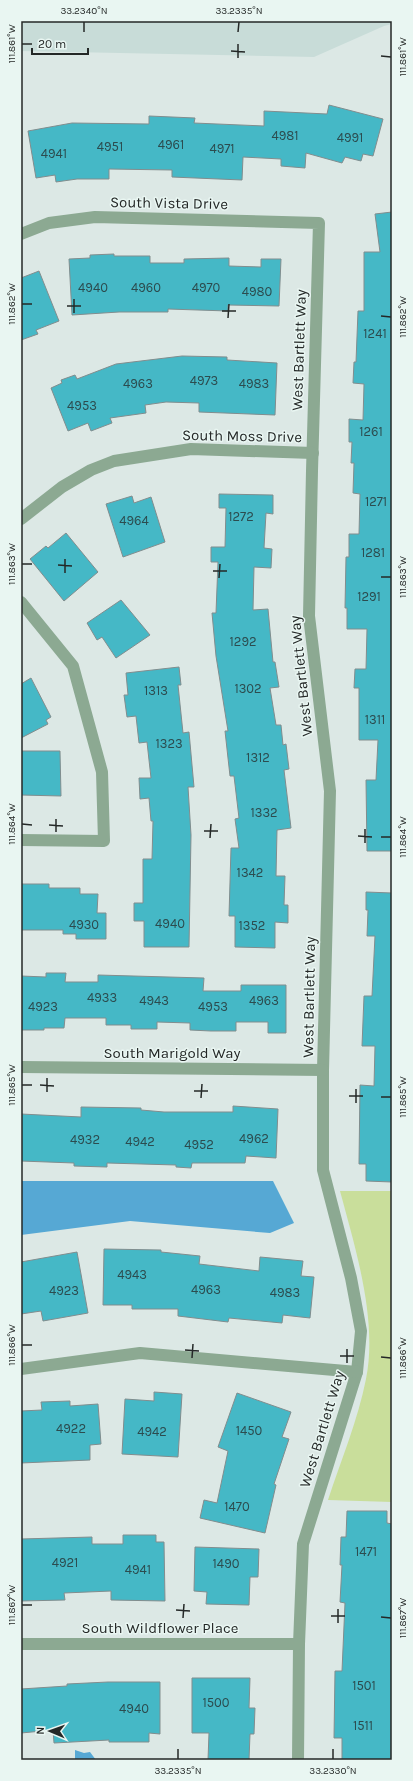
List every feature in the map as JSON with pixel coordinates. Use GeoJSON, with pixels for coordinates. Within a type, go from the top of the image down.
{"type":"FeatureCollection","features":[{"type":"Feature","properties":{"kind":"street","name":"South Vista Drive"},"geometry":{"type":"LineString","coordinates":[[21,234],[49,223],[94,217],[319,223]]}},
{"type":"Feature","properties":{"kind":"street","name":"West Bartlett Way"},"geometry":{"type":"LineString","coordinates":[[298,1760],[299,1644],[303,1544],[357,1372],[361,1331],[351,1278],[323,1170],[323,1070],[330,791],[309,616],[319,223]]}},
{"type":"Feature","properties":{"kind":"street","name":"South Moss Drive"},"geometry":{"type":"LineString","coordinates":[[21,519],[62,487],[91,470],[114,461],[191,449],[313,453]]}},
{"type":"Feature","properties":{"kind":"street"},"geometry":{"type":"LineString","coordinates":[[21,602],[73,666],[102,772],[104,841],[21,840]]}},
{"type":"Feature","properties":{"kind":"street","name":"South Marigold Way"},"geometry":{"type":"LineString","coordinates":[[21,1067],[323,1070]]}},
{"type":"Feature","properties":{"kind":"street"},"geometry":{"type":"LineString","coordinates":[[21,1369],[140,1354],[357,1372]]}},
{"type":"Feature","properties":{"kind":"street","name":"South Wildflower Place"},"geometry":{"type":"LineString","coordinates":[[21,1644],[299,1644]]}},
{"type":"Feature","properties":{"kind":"shaded area"},"geometry":{"type":"Polygon","coordinates":[[[21,21],[392,21],[392,24],[384,26],[314,57],[21,51],[21,21]]]}},
{"type":"Feature","properties":{"kind":"green space"},"geometry":{"type":"Polygon","coordinates":[[[340,1191],[392,1191],[392,1502],[328,1500],[359,1410],[366,1379],[369,1356],[367,1308],[363,1284],[340,1191]]]}},
{"type":"Feature","properties":{"kind":"water"},"geometry":{"type":"Polygon","coordinates":[[[21,1181],[273,1181],[294,1223],[270,1233],[130,1221],[21,1235],[21,1181]]]}},
{"type":"Feature","properties":{"kind":"water"},"geometry":{"type":"Polygon","coordinates":[[[75,1750],[84,1753],[90,1752],[96,1760],[75,1760],[75,1750]]]}},
{"type":"Feature","properties":{"kind":"building"},"geometry":{"type":"Polygon","coordinates":[[[329,105],[383,119],[373,156],[363,154],[361,161],[345,157],[342,163],[306,153],[305,168],[281,166],[281,159],[243,157],[242,180],[172,177],[172,170],[109,169],[109,179],[77,179],[56,182],[55,175],[36,178],[28,131],[72,123],[149,124],[149,116],[195,118],[194,123],[264,126],[264,111],[327,114],[329,105]]]}},
{"type":"Feature","properties":{"kind":"building"},"geometry":{"type":"Polygon","coordinates":[[[392,212],[392,851],[367,851],[366,780],[376,780],[378,740],[359,740],[359,688],[354,688],[355,669],[366,669],[367,629],[347,629],[347,608],[345,608],[346,557],[349,557],[349,534],[359,534],[360,494],[353,493],[354,463],[351,463],[352,442],[349,442],[349,419],[363,420],[364,384],[353,383],[354,362],[356,362],[358,311],[364,311],[364,252],[380,252],[375,214],[392,212]]]}},
{"type":"Feature","properties":{"kind":"building"},"geometry":{"type":"Polygon","coordinates":[[[114,254],[114,256],[150,256],[150,263],[184,263],[184,259],[229,258],[229,266],[261,267],[261,259],[281,259],[279,306],[228,305],[228,311],[168,309],[168,312],[119,312],[72,315],[69,259],[90,258],[90,255],[114,254]]]}},
{"type":"Feature","properties":{"kind":"building"},"geometry":{"type":"Polygon","coordinates":[[[39,271],[59,321],[36,330],[38,334],[21,340],[21,278],[39,271]]]}},
{"type":"Feature","properties":{"kind":"building"},"geometry":{"type":"Polygon","coordinates":[[[182,356],[227,357],[227,360],[277,363],[275,415],[199,412],[199,403],[166,402],[145,405],[146,413],[110,418],[112,423],[91,431],[88,423],[68,431],[51,388],[62,383],[61,380],[75,375],[77,379],[116,364],[182,356]]]}},
{"type":"Feature","properties":{"kind":"building"},"geometry":{"type":"Polygon","coordinates":[[[219,494],[273,495],[273,514],[266,513],[264,548],[272,549],[271,568],[254,567],[253,610],[268,609],[273,662],[275,662],[279,687],[270,688],[276,725],[281,725],[283,745],[286,744],[289,769],[284,770],[291,828],[277,830],[276,876],[285,876],[284,905],[288,905],[288,923],[275,922],[275,948],[235,947],[235,916],[229,916],[231,848],[239,848],[235,819],[239,818],[234,776],[230,776],[225,731],[228,731],[216,656],[212,613],[216,613],[218,562],[211,562],[211,547],[225,547],[226,508],[219,508],[219,494]]]}},
{"type":"Feature","properties":{"kind":"building"},"geometry":{"type":"Polygon","coordinates":[[[132,496],[134,503],[151,497],[165,542],[123,557],[106,504],[132,496]]]}},
{"type":"Feature","properties":{"kind":"building"},"geometry":{"type":"Polygon","coordinates":[[[66,533],[98,572],[64,601],[30,559],[46,546],[48,548],[66,533]]]}},
{"type":"Feature","properties":{"kind":"building"},"geometry":{"type":"Polygon","coordinates":[[[121,600],[150,635],[116,658],[102,637],[97,640],[87,623],[121,600]]]}},
{"type":"Feature","properties":{"kind":"building"},"geometry":{"type":"Polygon","coordinates":[[[179,667],[181,685],[178,685],[183,733],[189,732],[194,787],[188,787],[191,835],[189,947],[144,947],[144,921],[134,921],[134,903],[143,903],[143,859],[152,859],[153,821],[151,821],[149,798],[140,799],[139,778],[151,778],[147,742],[139,743],[136,716],[127,717],[124,695],[128,695],[126,673],[179,667]]]}},
{"type":"Feature","properties":{"kind":"building"},"geometry":{"type":"Polygon","coordinates":[[[31,678],[51,717],[46,720],[48,724],[21,738],[21,684],[31,678]]]}},
{"type":"Feature","properties":{"kind":"building"},"geometry":{"type":"Polygon","coordinates":[[[21,751],[60,751],[61,796],[21,795],[21,751]]]}},
{"type":"Feature","properties":{"kind":"building"},"geometry":{"type":"Polygon","coordinates":[[[21,884],[49,884],[49,888],[80,888],[80,894],[98,894],[97,913],[106,913],[106,939],[76,939],[76,934],[63,934],[63,930],[21,930],[21,884]]]}},
{"type":"Feature","properties":{"kind":"building"},"geometry":{"type":"Polygon","coordinates":[[[366,892],[392,893],[392,1182],[366,1181],[366,1164],[359,1164],[360,1085],[374,1086],[375,1046],[362,1046],[364,996],[372,996],[375,936],[367,936],[368,910],[366,910],[366,892]]]}},
{"type":"Feature","properties":{"kind":"building"},"geometry":{"type":"Polygon","coordinates":[[[46,973],[66,973],[65,982],[98,982],[98,975],[204,978],[203,991],[241,991],[241,985],[286,985],[286,1033],[268,1033],[268,1022],[236,1022],[236,1031],[211,1031],[190,1030],[190,1023],[157,1022],[157,1029],[131,1029],[131,1025],[106,1025],[106,1018],[65,1018],[64,1028],[21,1030],[21,976],[46,977],[46,973]]]}},
{"type":"Feature","properties":{"kind":"building"},"geometry":{"type":"Polygon","coordinates":[[[233,1106],[278,1109],[276,1158],[246,1156],[245,1163],[192,1163],[191,1168],[176,1167],[176,1165],[107,1163],[107,1167],[74,1166],[74,1163],[21,1161],[21,1114],[81,1117],[81,1107],[141,1108],[141,1110],[164,1112],[233,1112],[233,1106]]]}},
{"type":"Feature","properties":{"kind":"building"},"geometry":{"type":"Polygon","coordinates":[[[104,1249],[161,1250],[161,1252],[200,1256],[199,1264],[259,1271],[260,1257],[303,1261],[301,1276],[314,1277],[310,1318],[283,1315],[282,1323],[229,1318],[228,1322],[178,1316],[178,1309],[132,1309],[132,1305],[103,1305],[104,1249]]]}},
{"type":"Feature","properties":{"kind":"building"},"geometry":{"type":"Polygon","coordinates":[[[77,1252],[88,1313],[43,1321],[41,1311],[21,1314],[21,1262],[77,1252]]]}},
{"type":"Feature","properties":{"kind":"building"},"geometry":{"type":"Polygon","coordinates":[[[154,1392],[182,1394],[178,1457],[122,1454],[125,1399],[154,1401],[154,1392]]]}},
{"type":"Feature","properties":{"kind":"building"},"geometry":{"type":"Polygon","coordinates":[[[237,1393],[291,1412],[282,1437],[289,1439],[274,1484],[276,1485],[265,1533],[200,1518],[204,1500],[217,1503],[228,1451],[218,1447],[237,1393]]]}},
{"type":"Feature","properties":{"kind":"building"},"geometry":{"type":"Polygon","coordinates":[[[70,1401],[70,1406],[98,1404],[101,1444],[90,1445],[90,1460],[21,1463],[21,1411],[42,1410],[41,1402],[70,1401]]]}},
{"type":"Feature","properties":{"kind":"building"},"geometry":{"type":"Polygon","coordinates":[[[347,1511],[387,1511],[387,1523],[392,1524],[391,1760],[342,1760],[342,1738],[334,1738],[335,1671],[342,1671],[345,1603],[340,1602],[342,1565],[340,1565],[341,1537],[346,1537],[347,1511]]]}},
{"type":"Feature","properties":{"kind":"building"},"geometry":{"type":"Polygon","coordinates":[[[123,1535],[156,1535],[156,1542],[164,1542],[165,1601],[111,1600],[111,1591],[64,1593],[65,1600],[21,1601],[21,1539],[92,1537],[92,1544],[123,1544],[123,1535]]]}},
{"type":"Feature","properties":{"kind":"building"},"geometry":{"type":"Polygon","coordinates":[[[195,1547],[259,1549],[258,1577],[250,1577],[249,1605],[206,1604],[207,1592],[194,1591],[195,1547]]]}},
{"type":"Feature","properties":{"kind":"building"},"geometry":{"type":"Polygon","coordinates":[[[192,1678],[250,1678],[249,1708],[255,1708],[254,1734],[250,1734],[249,1760],[208,1760],[209,1733],[192,1733],[192,1678]]]}},
{"type":"Feature","properties":{"kind":"building"},"geometry":{"type":"Polygon","coordinates":[[[160,1682],[160,1734],[149,1733],[149,1742],[109,1742],[109,1740],[54,1743],[53,1730],[21,1733],[21,1689],[67,1686],[67,1684],[160,1682]]]}}]}
